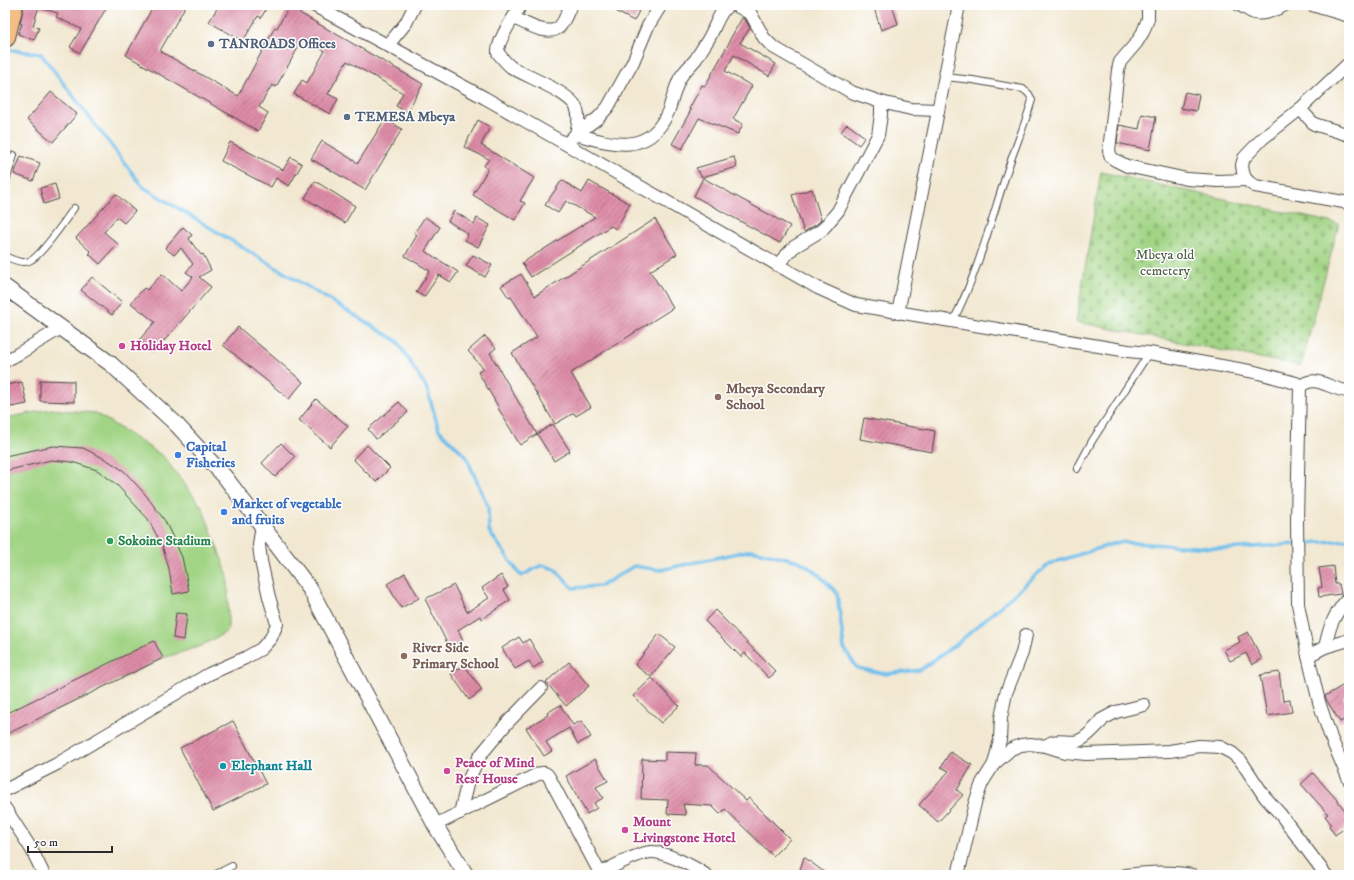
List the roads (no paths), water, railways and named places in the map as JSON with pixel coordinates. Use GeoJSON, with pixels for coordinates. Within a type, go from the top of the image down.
{"type":"FeatureCollection","features":[{"type":"Feature","properties":{"kind":"street"},"geometry":{"type":"LineString","coordinates":[[313,5],[566,144],[818,288],[856,305],[1128,351],[1149,353],[1255,372],[1296,383],[1300,387],[1297,520],[1298,604],[1319,702],[1331,738],[1349,780]]}},
{"type":"Feature","properties":{"kind":"street"},"geometry":{"type":"LineString","coordinates":[[388,45],[406,23],[415,5]]}},
{"type":"Feature","properties":{"kind":"street"},"geometry":{"type":"LineString","coordinates":[[521,5],[499,45],[498,53],[507,64],[542,84],[562,93],[573,103],[578,114],[576,134]]}},
{"type":"Feature","properties":{"kind":"street"},"geometry":{"type":"LineString","coordinates":[[514,18],[538,29],[550,31],[556,30],[561,25],[571,5]]}},
{"type":"Feature","properties":{"kind":"street"},"geometry":{"type":"LineString","coordinates":[[566,144],[576,134],[598,118],[608,107],[632,62],[648,26],[661,5]]}},
{"type":"Feature","properties":{"kind":"street"},"geometry":{"type":"LineString","coordinates":[[576,134],[602,142],[618,144],[642,141],[649,138],[667,114],[680,78],[697,57],[724,9],[729,5]]}},
{"type":"Feature","properties":{"kind":"street"},"geometry":{"type":"LineString","coordinates":[[735,5],[750,10],[764,38],[773,47],[851,92],[881,102],[911,109],[938,110]]}},
{"type":"Feature","properties":{"kind":"street"},"geometry":{"type":"LineString","coordinates":[[898,313],[959,5]]}},
{"type":"Feature","properties":{"kind":"street"},"geometry":{"type":"LineString","coordinates":[[1148,5],[1148,19],[1143,32],[1137,42],[1120,62],[1118,70],[1109,151],[1111,157],[1127,166],[1187,179],[1218,182],[1246,180],[1256,186],[1349,204]]}},
{"type":"Feature","properties":{"kind":"street"},"geometry":{"type":"LineString","coordinates":[[1239,5],[1253,12],[1262,13],[1285,5]]}},
{"type":"Feature","properties":{"kind":"street"},"geometry":{"type":"LineString","coordinates":[[1312,5],[1349,16]]}},
{"type":"Feature","properties":{"kind":"street"},"geometry":{"type":"LineString","coordinates":[[1246,180],[1242,165],[1244,158],[1262,139],[1300,109],[1349,63]]}},
{"type":"Feature","properties":{"kind":"street"},"geometry":{"type":"LineString","coordinates":[[777,265],[794,247],[822,230],[838,211],[878,135],[881,102]]}},
{"type":"Feature","properties":{"kind":"street"},"geometry":{"type":"LineString","coordinates":[[1300,109],[1314,124],[1349,135]]}},
{"type":"Feature","properties":{"kind":"street"},"geometry":{"type":"LineString","coordinates":[[5,287],[111,364],[176,424],[225,477],[262,524],[310,589],[436,825],[466,875]]}},
{"type":"Feature","properties":{"kind":"street"},"geometry":{"type":"LineString","coordinates":[[5,361],[61,328]]}},
{"type":"Feature","properties":{"kind":"street"},"geometry":{"type":"LineString","coordinates":[[1300,387],[1309,381],[1318,382],[1348,393]]}},
{"type":"Feature","properties":{"kind":"street"},"geometry":{"type":"LineString","coordinates":[[5,790],[57,764],[209,674],[246,658],[261,649],[271,638],[276,624],[261,561],[259,545],[262,524]]}},
{"type":"Feature","properties":{"kind":"street"},"geometry":{"type":"LineString","coordinates":[[1325,647],[1330,626],[1338,610],[1348,598]]}},
{"type":"Feature","properties":{"kind":"street"},"geometry":{"type":"LineString","coordinates":[[994,764],[1000,740],[1000,718],[1006,693],[1022,653],[1026,635]]}},
{"type":"Feature","properties":{"kind":"street"},"geometry":{"type":"LineString","coordinates":[[1308,656],[1325,647],[1349,640]]}},
{"type":"Feature","properties":{"kind":"street"},"geometry":{"type":"LineString","coordinates":[[460,813],[468,781],[479,757],[511,719],[541,688]]}},
{"type":"Feature","properties":{"kind":"street"},"geometry":{"type":"LineString","coordinates":[[1046,746],[1054,741],[1077,741],[1084,737],[1101,722],[1101,720],[1116,712],[1144,705]]}},
{"type":"Feature","properties":{"kind":"street"},"geometry":{"type":"LineString","coordinates":[[958,875],[975,803],[982,783],[994,764],[1011,749],[1021,745],[1030,744],[1046,746],[1065,752],[1086,754],[1170,751],[1200,746],[1220,747],[1232,753],[1241,761],[1264,797],[1281,815],[1326,875]]}},
{"type":"Feature","properties":{"kind":"street"},"geometry":{"type":"LineString","coordinates":[[436,825],[538,774],[546,773],[598,874],[640,855],[651,852],[661,853],[687,864],[706,875]]}},
{"type":"Feature","properties":{"kind":"street"},"geometry":{"type":"LineString","coordinates":[[5,808],[32,850],[44,875]]}},
{"type":"Feature","properties":{"kind":"street"},"geometry":{"type":"LineString","coordinates":[[1126,875],[1138,873],[1179,872],[1192,875]]}},
{"type":"Feature","properties":{"kind":"lane"},"geometry":{"type":"LineString","coordinates":[[944,77],[973,80],[1023,89],[1029,94],[1032,100],[1006,173],[972,280],[964,301],[953,321]]}},
{"type":"Feature","properties":{"kind":"lane"},"geometry":{"type":"LineString","coordinates":[[5,184],[14,155]]}},
{"type":"Feature","properties":{"kind":"lane"},"geometry":{"type":"LineString","coordinates":[[6,258],[22,262],[30,262],[39,254],[74,208]]}},
{"type":"Feature","properties":{"kind":"lane"},"geometry":{"type":"LineString","coordinates":[[1077,469],[1092,442],[1149,353]]}},
{"type":"Feature","properties":{"kind":"lane"},"geometry":{"type":"LineString","coordinates":[[214,875],[232,866]]}},
{"type":"Feature","properties":{"kind":"waterway"},"geometry":{"type":"LineString","coordinates":[[5,49],[41,54],[143,187],[397,341],[427,389],[439,430],[466,456],[488,507],[489,531],[521,576],[542,565],[555,569],[573,588],[601,586],[634,566],[660,570],[752,550],[799,561],[816,572],[837,593],[844,648],[857,668],[886,674],[920,670],[958,643],[1049,564],[1119,542],[1227,549],[1349,540]]}},
{"type":"Feature","properties":{"kind":"place","name":"TANROADS Offices"},"geometry":{"type":"Point","coordinates":[211,44]}},
{"type":"Feature","properties":{"kind":"place","name":"TEMESA Mbeya"},"geometry":{"type":"Point","coordinates":[347,117]}},
{"type":"Feature","properties":{"kind":"place","name":"Holiday Hotel"},"geometry":{"type":"Point","coordinates":[122,346]}},
{"type":"Feature","properties":{"kind":"place","name":"Mbeya Secondary School"},"geometry":{"type":"Point","coordinates":[718,397]}},
{"type":"Feature","properties":{"kind":"place","name":"Capital Fisheries"},"geometry":{"type":"Point","coordinates":[178,455]}},
{"type":"Feature","properties":{"kind":"place","name":"Market of vegetable and fruits"},"geometry":{"type":"Point","coordinates":[224,512]}},
{"type":"Feature","properties":{"kind":"place","name":"Sokoine Stadium"},"geometry":{"type":"Point","coordinates":[110,541]}},
{"type":"Feature","properties":{"kind":"place","name":"River Side Primary School"},"geometry":{"type":"Point","coordinates":[404,656]}},
{"type":"Feature","properties":{"kind":"place","name":"Elephant Hall"},"geometry":{"type":"Point","coordinates":[223,766]}},
{"type":"Feature","properties":{"kind":"place","name":"Peace of Mind Rest House"},"geometry":{"type":"Point","coordinates":[447,771]}},
{"type":"Feature","properties":{"kind":"place","name":"Mount Livingstone Hotel"},"geometry":{"type":"Point","coordinates":[625,830]}},
{"type":"Feature","properties":{"kind":"park label","name":"Mbeya old cemetery"},"geometry":{"type":"Point","coordinates":[1165,264]}}]}
